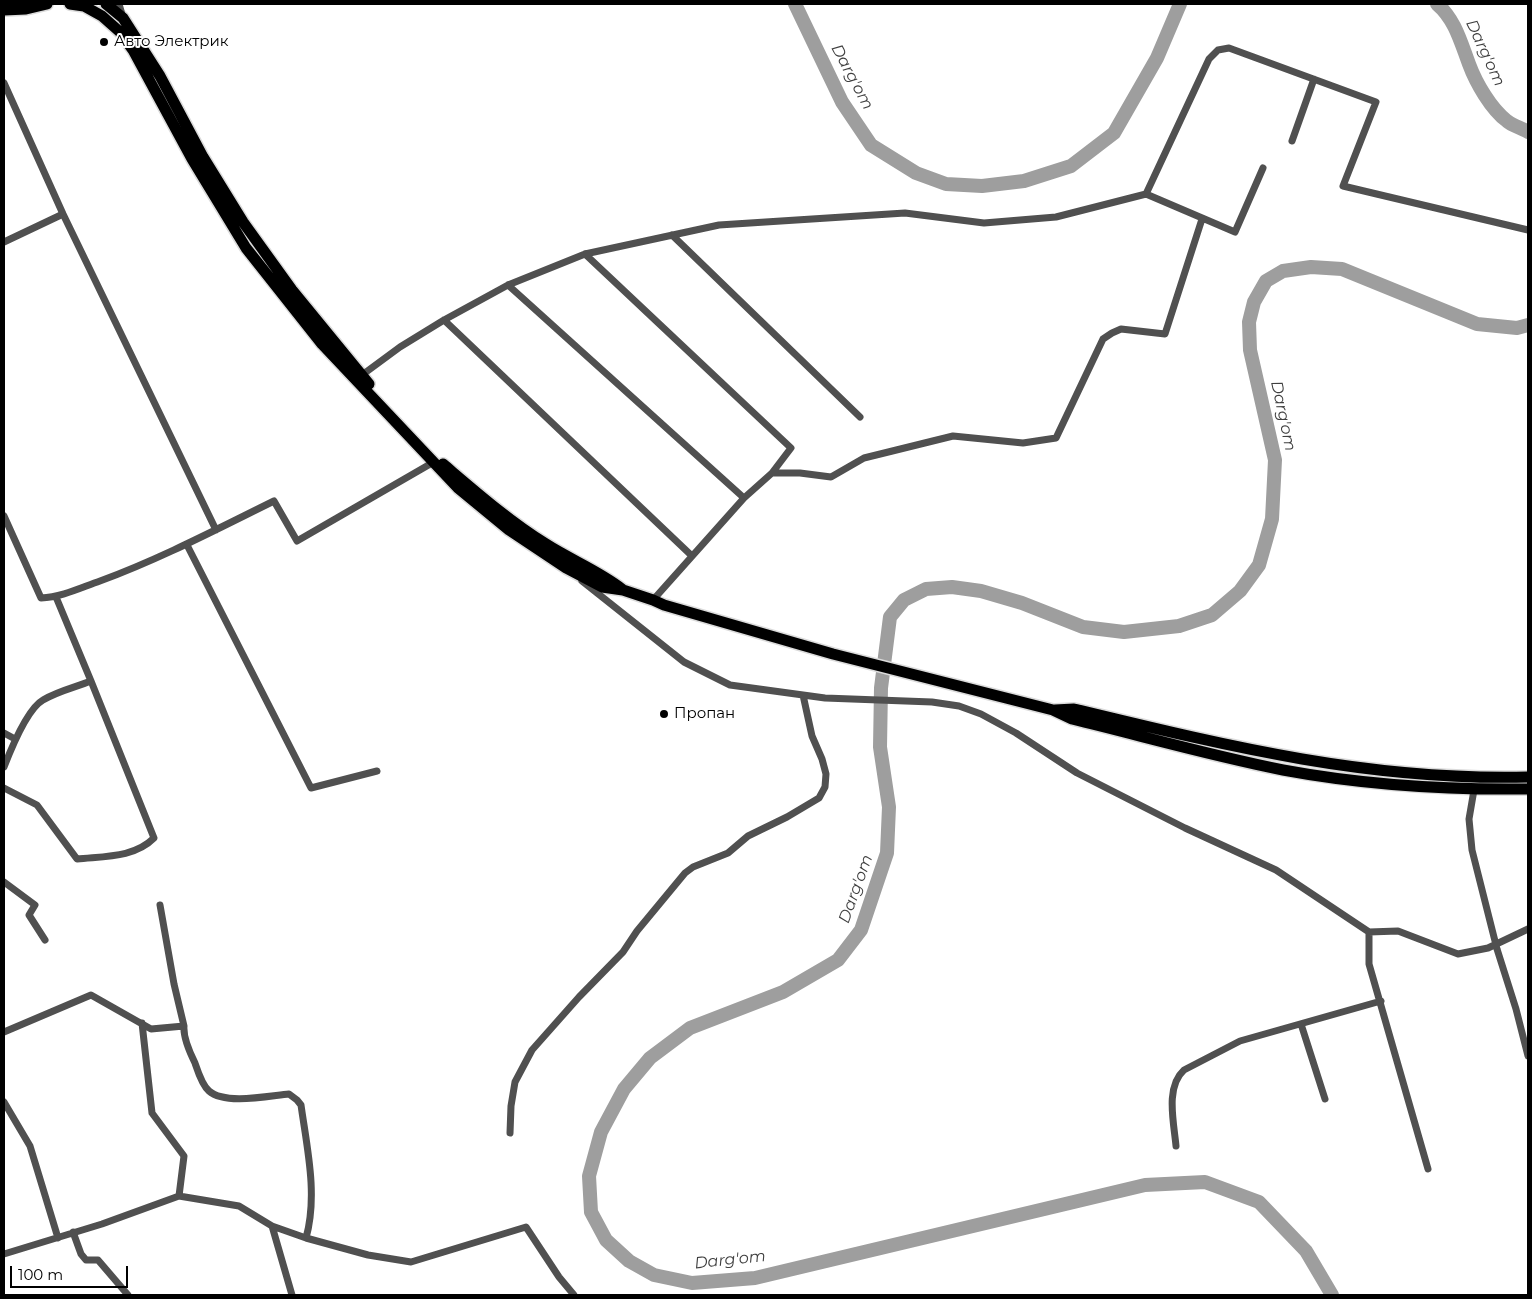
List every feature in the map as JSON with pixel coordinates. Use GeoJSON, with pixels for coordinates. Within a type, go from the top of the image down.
{"type":"FeatureCollection","features":[{"type":"Feature","properties":{"kind":"main road"},"geometry":{"type":"LineString","coordinates":[[10,7],[26,9],[47,4]]}},
{"type":"Feature","properties":{"kind":"main road"},"geometry":{"type":"LineString","coordinates":[[70,4],[84,6],[102,16],[120,32],[129,44],[192,159],[238,225],[362,375],[434,456],[472,489],[536,538],[571,560],[608,578],[623,590]]}},
{"type":"Feature","properties":{"kind":"main road"},"geometry":{"type":"LineString","coordinates":[[106,4],[123,18],[160,76],[238,225],[246,248],[322,344],[432,463],[458,488],[509,530],[566,568],[602,587],[623,590],[653,600],[664,606],[833,654],[1053,710],[1072,719],[1284,770],[1372,783],[1474,790],[1528,789]]}},
{"type":"Feature","properties":{"kind":"main road"},"geometry":{"type":"LineString","coordinates":[[1053,710],[1074,709],[1211,742],[1342,767],[1404,774],[1487,778],[1528,777]]}},
{"type":"Feature","properties":{"kind":"street"},"geometry":{"type":"LineString","coordinates":[[119,4],[123,18]]}},
{"type":"Feature","properties":{"kind":"street"},"geometry":{"type":"LineString","coordinates":[[1146,194],[1209,59],[1218,50],[1229,48],[1376,102],[1343,186],[1528,230]]}},
{"type":"Feature","properties":{"kind":"street"},"geometry":{"type":"LineString","coordinates":[[1292,141],[1314,79]]}},
{"type":"Feature","properties":{"kind":"street"},"geometry":{"type":"LineString","coordinates":[[4,83],[64,214],[216,530]]}},
{"type":"Feature","properties":{"kind":"street"},"geometry":{"type":"LineString","coordinates":[[362,375],[400,347],[444,320],[508,285],[585,254],[719,224],[905,213],[993,223],[1056,217],[1146,194],[1235,232],[1264,168]]}},
{"type":"Feature","properties":{"kind":"street"},"geometry":{"type":"LineString","coordinates":[[4,242],[64,214]]}},
{"type":"Feature","properties":{"kind":"street"},"geometry":{"type":"LineString","coordinates":[[772,473],[800,473],[831,477],[864,458],[953,436],[1023,443],[1056,438],[1103,339],[1121,330],[1165,334],[1202,218]]}},
{"type":"Feature","properties":{"kind":"street"},"geometry":{"type":"LineString","coordinates":[[672,235],[860,417]]}},
{"type":"Feature","properties":{"kind":"street"},"geometry":{"type":"LineString","coordinates":[[585,254],[791,448],[772,473],[744,498],[653,600]]}},
{"type":"Feature","properties":{"kind":"street"},"geometry":{"type":"LineString","coordinates":[[508,285],[744,498]]}},
{"type":"Feature","properties":{"kind":"street"},"geometry":{"type":"LineString","coordinates":[[444,320],[692,556]]}},
{"type":"Feature","properties":{"kind":"street"},"geometry":{"type":"LineString","coordinates":[[4,516],[41,598],[56,597],[126,572],[274,501],[297,541],[432,463]]}},
{"type":"Feature","properties":{"kind":"street"},"geometry":{"type":"LineString","coordinates":[[187,544],[312,788],[377,771]]}},
{"type":"Feature","properties":{"kind":"street"},"geometry":{"type":"LineString","coordinates":[[566,568],[684,662],[730,685],[825,698],[932,702],[959,706],[981,714],[998,722],[1077,774],[1185,828],[1276,870],[1369,932],[1398,931],[1458,954],[1488,948],[1528,928]]}},
{"type":"Feature","properties":{"kind":"street"},"geometry":{"type":"LineString","coordinates":[[4,788],[37,804],[77,859],[123,855],[148,845],[154,838],[56,597]]}},
{"type":"Feature","properties":{"kind":"street"},"geometry":{"type":"LineString","coordinates":[[4,767],[16,739],[34,706],[43,700],[91,681]]}},
{"type":"Feature","properties":{"kind":"street"},"geometry":{"type":"LineString","coordinates":[[510,1133],[511,1106],[515,1082],[532,1050],[578,997],[623,952],[637,931],[685,873],[693,867],[728,853],[748,836],[787,817],[819,798],[825,787],[826,774],[812,736],[803,695]]}},
{"type":"Feature","properties":{"kind":"street"},"geometry":{"type":"LineString","coordinates":[[4,733],[16,739]]}},
{"type":"Feature","properties":{"kind":"street"},"geometry":{"type":"LineString","coordinates":[[1474,790],[1469,819],[1472,850],[1497,949],[1516,1009],[1528,1056]]}},
{"type":"Feature","properties":{"kind":"street"},"geometry":{"type":"LineString","coordinates":[[4,882],[35,905],[29,915],[45,940]]}},
{"type":"Feature","properties":{"kind":"street"},"geometry":{"type":"LineString","coordinates":[[160,905],[184,1032],[204,1085],[209,1091],[224,1098],[289,1094],[301,1105],[311,1172],[310,1224],[306,1238]]}},
{"type":"Feature","properties":{"kind":"street"},"geometry":{"type":"LineString","coordinates":[[1369,932],[1370,964],[1428,1168]]}},
{"type":"Feature","properties":{"kind":"street"},"geometry":{"type":"LineString","coordinates":[[4,1032],[91,996],[151,1029],[184,1026]]}},
{"type":"Feature","properties":{"kind":"street"},"geometry":{"type":"LineString","coordinates":[[1176,1146],[1172,1101],[1177,1076],[1184,1070],[1240,1041],[1381,1001]]}},
{"type":"Feature","properties":{"kind":"street"},"geometry":{"type":"LineString","coordinates":[[142,1023],[152,1113],[184,1156],[179,1196]]}},
{"type":"Feature","properties":{"kind":"street"},"geometry":{"type":"LineString","coordinates":[[1301,1024],[1325,1099]]}},
{"type":"Feature","properties":{"kind":"street"},"geometry":{"type":"LineString","coordinates":[[4,1102],[30,1146],[58,1238]]}},
{"type":"Feature","properties":{"kind":"street"},"geometry":{"type":"LineString","coordinates":[[4,1254],[102,1224],[179,1196],[239,1206],[272,1226],[306,1238],[368,1255],[411,1262],[526,1227],[559,1278],[574,1295]]}},
{"type":"Feature","properties":{"kind":"street"},"geometry":{"type":"LineString","coordinates":[[272,1226],[292,1295]]}},
{"type":"Feature","properties":{"kind":"street"},"geometry":{"type":"LineString","coordinates":[[73,1232],[81,1254],[86,1260],[98,1260],[128,1295]]}},
{"type":"Feature","properties":{"kind":"waterway","name":"Darg'om"},"geometry":{"type":"LineString","coordinates":[[795,4],[842,102],[871,145],[916,173],[946,184],[982,186],[1024,181],[1071,166],[1114,133],[1157,58],[1180,4]]}},
{"type":"Feature","properties":{"kind":"waterway","name":"Darg'om"},"geometry":{"type":"LineString","coordinates":[[1437,4],[1453,24],[1476,79],[1490,103],[1507,121],[1528,132]]}},
{"type":"Feature","properties":{"kind":"waterway","name":"Darg'om"},"geometry":{"type":"LineString","coordinates":[[1332,1295],[1306,1251],[1259,1202],[1205,1182],[1145,1185],[755,1278],[692,1283],[654,1275],[629,1261],[606,1240],[591,1212],[589,1176],[601,1132],[624,1089],[650,1058],[690,1028],[783,992],[838,960],[861,930],[887,853],[889,807],[880,747],[881,688],[890,617],[904,600],[926,589],[952,587],[981,591],[1022,603],[1083,627],[1124,632],[1179,626],[1212,615],[1240,591],[1259,565],[1272,519],[1275,460],[1250,350],[1249,322],[1254,302],[1266,281],[1283,271],[1311,267],[1342,269],[1477,324],[1517,328],[1528,325]]}},
{"type":"Feature","properties":{"kind":"place","name":"Авто Электрик"},"geometry":{"type":"Point","coordinates":[104,42]}},
{"type":"Feature","properties":{"kind":"place","name":"Пропан"},"geometry":{"type":"Point","coordinates":[664,714]}}]}
